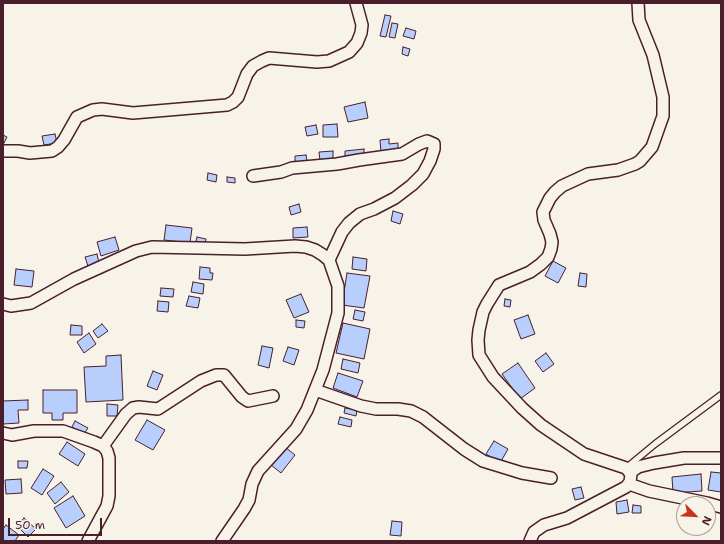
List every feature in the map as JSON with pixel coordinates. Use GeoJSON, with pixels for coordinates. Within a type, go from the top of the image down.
{"type":"FeatureCollection","features":[{"type":"Feature","properties":{"kind":"street"},"geometry":{"type":"LineString","coordinates":[[3,151],[30,153],[52,151],[61,143],[77,117],[93,110],[102,109],[133,114],[170,109],[227,105],[238,97],[247,74],[253,66],[262,61],[269,58],[317,62],[329,61],[349,52],[357,43],[361,33],[362,25],[356,3]]}},
{"type":"Feature","properties":{"kind":"street"},"geometry":{"type":"LineString","coordinates":[[638,3],[639,20],[653,55],[663,97],[663,116],[652,146],[640,161],[635,164],[618,170],[588,174],[562,186],[550,198],[543,212],[544,220],[552,242],[548,257],[530,272],[499,285],[483,312],[478,340],[480,355],[493,377],[522,408],[541,425],[584,454],[628,470],[654,463],[684,458],[721,458]]}},
{"type":"Feature","properties":{"kind":"street"},"geometry":{"type":"LineString","coordinates":[[253,176],[281,172],[292,168],[337,164],[402,154],[427,141],[434,144],[430,161],[422,174],[412,185],[395,198],[374,209],[360,214],[349,223],[342,232],[329,260]]}},
{"type":"Feature","properties":{"kind":"street"},"geometry":{"type":"LineString","coordinates":[[3,304],[11,306],[31,303],[74,279],[136,251],[152,247],[245,249],[295,246],[315,250],[329,260],[338,286],[338,313],[323,370],[307,410],[296,429],[258,471],[244,509],[222,541]]}},
{"type":"Feature","properties":{"kind":"street"},"geometry":{"type":"LineString","coordinates":[[103,446],[132,408],[139,407],[158,409],[201,381],[216,375],[224,375],[242,397],[248,401],[273,396]]}},
{"type":"Feature","properties":{"kind":"street"},"geometry":{"type":"LineString","coordinates":[[315,390],[361,406],[376,409],[398,409],[411,411],[423,417],[464,449],[483,461],[522,473],[551,478]]}},
{"type":"Feature","properties":{"kind":"street"},"geometry":{"type":"LineString","coordinates":[[3,433],[12,435],[34,431],[63,431],[103,446],[107,451],[109,458],[109,496],[107,506],[88,541]]}},
{"type":"Feature","properties":{"kind":"street"},"geometry":{"type":"LineString","coordinates":[[530,541],[534,532],[544,525],[567,518],[629,484],[632,478],[628,470]]}},
{"type":"Feature","properties":{"kind":"street"},"geometry":{"type":"LineString","coordinates":[[629,484],[649,491],[721,507]]}},
{"type":"Feature","properties":{"kind":"lane"},"geometry":{"type":"LineString","coordinates":[[628,470],[655,444],[721,395]]}},
{"type":"Feature","properties":{"kind":"building"},"geometry":{"type":"Polygon","coordinates":[[[385,15],[391,16],[386,37],[380,36],[385,15]]]}},
{"type":"Feature","properties":{"kind":"building"},"geometry":{"type":"Polygon","coordinates":[[[392,23],[398,24],[395,38],[389,37],[392,23]]]}},
{"type":"Feature","properties":{"kind":"building"},"geometry":{"type":"Polygon","coordinates":[[[406,28],[416,31],[414,39],[403,36],[406,28]]]}},
{"type":"Feature","properties":{"kind":"building"},"geometry":{"type":"Polygon","coordinates":[[[403,47],[410,49],[408,56],[402,54],[403,47]]]}},
{"type":"Feature","properties":{"kind":"building"},"geometry":{"type":"Polygon","coordinates":[[[365,102],[368,118],[348,122],[344,107],[365,102]]]}},
{"type":"Feature","properties":{"kind":"building"},"geometry":{"type":"Polygon","coordinates":[[[337,124],[338,137],[323,137],[323,125],[337,124]]]}},
{"type":"Feature","properties":{"kind":"building"},"geometry":{"type":"Polygon","coordinates":[[[316,125],[318,134],[307,136],[305,127],[316,125]]]}},
{"type":"Feature","properties":{"kind":"building"},"geometry":{"type":"Polygon","coordinates":[[[55,134],[57,143],[44,145],[42,136],[55,134]]]}},
{"type":"Feature","properties":{"kind":"building"},"geometry":{"type":"Polygon","coordinates":[[[3,135],[7,137],[3,145],[3,135]]]}},
{"type":"Feature","properties":{"kind":"building"},"geometry":{"type":"Polygon","coordinates":[[[389,139],[389,144],[398,143],[398,151],[381,153],[380,140],[389,139]]]}},
{"type":"Feature","properties":{"kind":"building"},"geometry":{"type":"Polygon","coordinates":[[[364,149],[364,156],[345,158],[345,151],[364,149]]]}},
{"type":"Feature","properties":{"kind":"building"},"geometry":{"type":"Polygon","coordinates":[[[333,151],[333,161],[320,161],[319,152],[333,151]]]}},
{"type":"Feature","properties":{"kind":"building"},"geometry":{"type":"Polygon","coordinates":[[[306,155],[307,161],[295,163],[295,156],[306,155]]]}},
{"type":"Feature","properties":{"kind":"building"},"geometry":{"type":"Polygon","coordinates":[[[208,173],[217,175],[216,182],[207,180],[208,173]]]}},
{"type":"Feature","properties":{"kind":"building"},"geometry":{"type":"Polygon","coordinates":[[[227,177],[235,178],[235,183],[227,182],[227,177]]]}},
{"type":"Feature","properties":{"kind":"building"},"geometry":{"type":"Polygon","coordinates":[[[299,204],[301,212],[291,215],[289,207],[299,204]]]}},
{"type":"Feature","properties":{"kind":"building"},"geometry":{"type":"Polygon","coordinates":[[[393,211],[403,214],[400,224],[391,221],[393,211]]]}},
{"type":"Feature","properties":{"kind":"building"},"geometry":{"type":"Polygon","coordinates":[[[166,225],[192,228],[190,243],[164,240],[166,225]]]}},
{"type":"Feature","properties":{"kind":"building"},"geometry":{"type":"Polygon","coordinates":[[[307,227],[308,237],[293,238],[293,228],[307,227]]]}},
{"type":"Feature","properties":{"kind":"building"},"geometry":{"type":"Polygon","coordinates":[[[115,237],[119,250],[101,256],[97,242],[115,237]]]}},
{"type":"Feature","properties":{"kind":"building"},"geometry":{"type":"Polygon","coordinates":[[[197,237],[206,239],[205,244],[196,241],[197,237]]]}},
{"type":"Feature","properties":{"kind":"building"},"geometry":{"type":"Polygon","coordinates":[[[97,254],[99,263],[88,266],[85,257],[97,254]]]}},
{"type":"Feature","properties":{"kind":"building"},"geometry":{"type":"Polygon","coordinates":[[[353,257],[367,259],[366,271],[352,269],[353,257]]]}},
{"type":"Feature","properties":{"kind":"building"},"geometry":{"type":"Polygon","coordinates":[[[553,261],[566,268],[558,283],[545,276],[553,261]]]}},
{"type":"Feature","properties":{"kind":"building"},"geometry":{"type":"Polygon","coordinates":[[[200,267],[210,268],[210,273],[213,273],[212,280],[199,279],[200,267]]]}},
{"type":"Feature","properties":{"kind":"building"},"geometry":{"type":"Polygon","coordinates":[[[16,269],[34,271],[32,287],[14,285],[16,269]]]}},
{"type":"Feature","properties":{"kind":"building"},"geometry":{"type":"Polygon","coordinates":[[[347,273],[370,276],[364,308],[342,305],[347,273]]]}},
{"type":"Feature","properties":{"kind":"building"},"geometry":{"type":"Polygon","coordinates":[[[580,273],[587,274],[586,287],[578,286],[580,273]]]}},
{"type":"Feature","properties":{"kind":"building"},"geometry":{"type":"Polygon","coordinates":[[[193,282],[204,284],[203,294],[191,292],[193,282]]]}},
{"type":"Feature","properties":{"kind":"building"},"geometry":{"type":"Polygon","coordinates":[[[161,288],[174,289],[173,297],[160,296],[161,288]]]}},
{"type":"Feature","properties":{"kind":"building"},"geometry":{"type":"Polygon","coordinates":[[[301,294],[309,312],[294,318],[286,300],[301,294]]]}},
{"type":"Feature","properties":{"kind":"building"},"geometry":{"type":"Polygon","coordinates":[[[189,296],[200,298],[198,308],[186,306],[189,296]]]}},
{"type":"Feature","properties":{"kind":"building"},"geometry":{"type":"Polygon","coordinates":[[[505,299],[511,300],[510,307],[504,306],[505,299]]]}},
{"type":"Feature","properties":{"kind":"building"},"geometry":{"type":"Polygon","coordinates":[[[158,301],[169,302],[168,312],[157,311],[158,301]]]}},
{"type":"Feature","properties":{"kind":"building"},"geometry":{"type":"Polygon","coordinates":[[[355,310],[365,312],[363,321],[353,319],[355,310]]]}},
{"type":"Feature","properties":{"kind":"building"},"geometry":{"type":"Polygon","coordinates":[[[528,315],[535,334],[521,339],[514,320],[528,315]]]}},
{"type":"Feature","properties":{"kind":"building"},"geometry":{"type":"Polygon","coordinates":[[[296,320],[305,321],[304,328],[296,327],[296,320]]]}},
{"type":"Feature","properties":{"kind":"building"},"geometry":{"type":"Polygon","coordinates":[[[343,323],[370,329],[364,359],[336,353],[343,323]]]}},
{"type":"Feature","properties":{"kind":"building"},"geometry":{"type":"Polygon","coordinates":[[[102,324],[108,331],[98,338],[93,331],[102,324]]]}},
{"type":"Feature","properties":{"kind":"building"},"geometry":{"type":"Polygon","coordinates":[[[71,325],[82,326],[82,335],[70,335],[71,325]]]}},
{"type":"Feature","properties":{"kind":"building"},"geometry":{"type":"Polygon","coordinates":[[[89,333],[96,344],[84,353],[77,342],[89,333]]]}},
{"type":"Feature","properties":{"kind":"building"},"geometry":{"type":"Polygon","coordinates":[[[262,346],[273,348],[269,368],[258,365],[262,346]]]}},
{"type":"Feature","properties":{"kind":"building"},"geometry":{"type":"Polygon","coordinates":[[[288,347],[299,350],[294,365],[283,361],[288,347]]]}},
{"type":"Feature","properties":{"kind":"building"},"geometry":{"type":"Polygon","coordinates":[[[546,353],[554,364],[543,372],[535,361],[546,353]]]}},
{"type":"Feature","properties":{"kind":"building"},"geometry":{"type":"Polygon","coordinates":[[[121,355],[123,400],[86,402],[84,367],[106,366],[106,356],[121,355]]]}},
{"type":"Feature","properties":{"kind":"building"},"geometry":{"type":"Polygon","coordinates":[[[343,359],[360,363],[358,373],[341,369],[343,359]]]}},
{"type":"Feature","properties":{"kind":"building"},"geometry":{"type":"Polygon","coordinates":[[[518,363],[535,388],[520,399],[502,374],[518,363]]]}},
{"type":"Feature","properties":{"kind":"building"},"geometry":{"type":"Polygon","coordinates":[[[153,371],[163,375],[157,390],[147,386],[153,371]]]}},
{"type":"Feature","properties":{"kind":"building"},"geometry":{"type":"Polygon","coordinates":[[[338,373],[363,381],[357,397],[333,388],[338,373]]]}},
{"type":"Feature","properties":{"kind":"building"},"geometry":{"type":"Polygon","coordinates":[[[43,390],[77,390],[77,413],[63,413],[63,420],[52,420],[52,413],[43,413],[43,390]]]}},
{"type":"Feature","properties":{"kind":"building"},"geometry":{"type":"Polygon","coordinates":[[[28,400],[28,410],[18,410],[19,423],[3,424],[3,401],[28,400]]]}},
{"type":"Feature","properties":{"kind":"building"},"geometry":{"type":"Polygon","coordinates":[[[107,404],[118,405],[117,416],[107,416],[107,404]]]}},
{"type":"Feature","properties":{"kind":"building"},"geometry":{"type":"Polygon","coordinates":[[[345,408],[357,410],[356,416],[344,413],[345,408]]]}},
{"type":"Feature","properties":{"kind":"building"},"geometry":{"type":"Polygon","coordinates":[[[340,417],[352,420],[351,427],[338,424],[340,417]]]}},
{"type":"Feature","properties":{"kind":"building"},"geometry":{"type":"Polygon","coordinates":[[[147,420],[165,430],[153,450],[135,440],[147,420]]]}},
{"type":"Feature","properties":{"kind":"building"},"geometry":{"type":"Polygon","coordinates":[[[75,421],[88,428],[84,434],[72,427],[75,421]]]}},
{"type":"Feature","properties":{"kind":"building"},"geometry":{"type":"Polygon","coordinates":[[[494,441],[508,449],[500,463],[486,454],[494,441]]]}},
{"type":"Feature","properties":{"kind":"building"},"geometry":{"type":"Polygon","coordinates":[[[67,442],[85,454],[78,466],[59,454],[67,442]]]}},
{"type":"Feature","properties":{"kind":"building"},"geometry":{"type":"Polygon","coordinates":[[[285,447],[295,455],[281,473],[271,465],[285,447]]]}},
{"type":"Feature","properties":{"kind":"building"},"geometry":{"type":"Polygon","coordinates":[[[18,461],[28,461],[27,468],[18,468],[18,461]]]}},
{"type":"Feature","properties":{"kind":"building"},"geometry":{"type":"Polygon","coordinates":[[[43,469],[54,476],[42,495],[31,488],[43,469]]]}},
{"type":"Feature","properties":{"kind":"building"},"geometry":{"type":"Polygon","coordinates":[[[711,472],[721,473],[721,492],[708,490],[711,472]]]}},
{"type":"Feature","properties":{"kind":"building"},"geometry":{"type":"Polygon","coordinates":[[[701,474],[702,491],[673,493],[672,477],[701,474]]]}},
{"type":"Feature","properties":{"kind":"building"},"geometry":{"type":"Polygon","coordinates":[[[21,479],[22,493],[6,494],[5,480],[21,479]]]}},
{"type":"Feature","properties":{"kind":"building"},"geometry":{"type":"Polygon","coordinates":[[[61,482],[69,492],[55,504],[47,493],[61,482]]]}},
{"type":"Feature","properties":{"kind":"building"},"geometry":{"type":"Polygon","coordinates":[[[581,487],[584,498],[575,500],[572,489],[581,487]]]}},
{"type":"Feature","properties":{"kind":"building"},"geometry":{"type":"Polygon","coordinates":[[[73,496],[85,516],[66,528],[54,508],[73,496]]]}},
{"type":"Feature","properties":{"kind":"building"},"geometry":{"type":"Polygon","coordinates":[[[627,500],[629,512],[617,514],[616,502],[627,500]]]}},
{"type":"Feature","properties":{"kind":"building"},"geometry":{"type":"Polygon","coordinates":[[[633,505],[641,506],[641,513],[632,513],[633,505]]]}},
{"type":"Feature","properties":{"kind":"building"},"geometry":{"type":"Polygon","coordinates":[[[24,518],[36,529],[28,537],[17,526],[24,518]]]}},
{"type":"Feature","properties":{"kind":"building"},"geometry":{"type":"Polygon","coordinates":[[[392,521],[402,522],[401,536],[390,535],[392,521]]]}},
{"type":"Feature","properties":{"kind":"building"},"geometry":{"type":"Polygon","coordinates":[[[6,525],[19,535],[15,541],[3,540],[3,529],[6,525]]]}}]}
